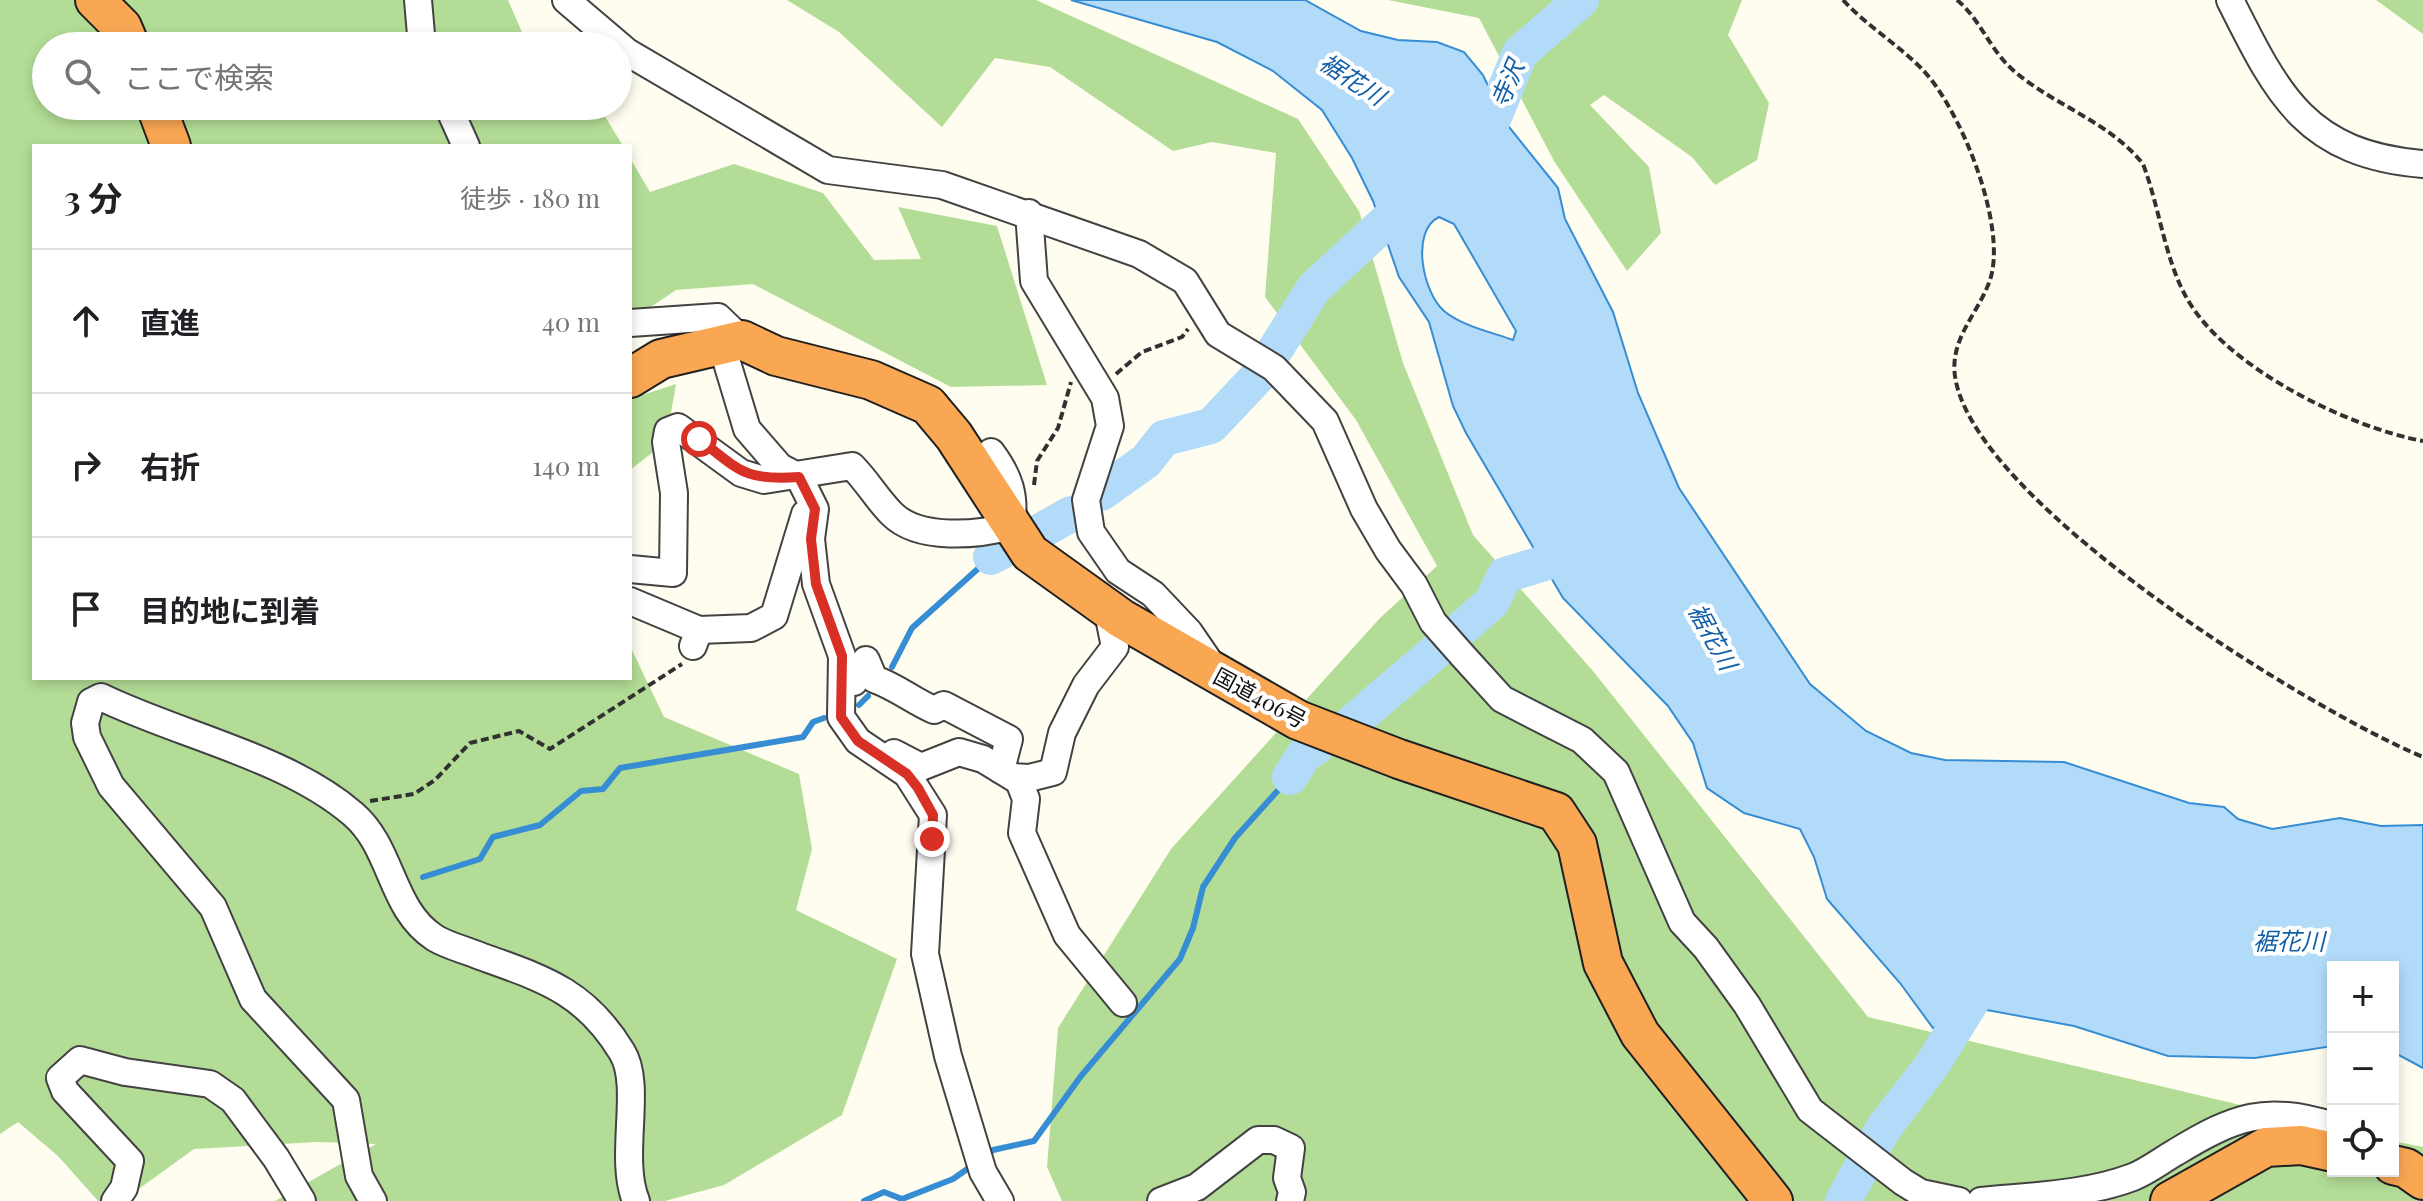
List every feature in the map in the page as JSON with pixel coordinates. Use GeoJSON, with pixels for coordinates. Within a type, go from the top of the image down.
{"type":"FeatureCollection","features":[{"type":"Feature","properties":{"kind":"highway"},"geometry":{"type":"LineString","coordinates":[[95,0],[124,32]]}},
{"type":"Feature","properties":{"kind":"highway"},"geometry":{"type":"LineString","coordinates":[[161,120],[170,144]]}},
{"type":"Feature","properties":{"kind":"highway"},"geometry":{"type":"LineString","coordinates":[[632,377],[661,359],[732,343]]}},
{"type":"Feature","properties":{"kind":"highway","name":"国道406号"},"geometry":{"type":"LineString","coordinates":[[732,343],[871,380],[928,405],[954,436],[1030,553],[1107,608],[1221,678],[1298,720],[1399,759],[1556,812],[1577,844],[1603,963],[1640,1034],[1773,1201]]}},
{"type":"Feature","properties":{"kind":"highway"},"geometry":{"type":"LineString","coordinates":[[2170,1201],[2266,1147],[2301,1145],[2327,1151]]}},
{"type":"Feature","properties":{"kind":"street"},"geometry":{"type":"LineString","coordinates":[[418,0],[421,32]]}},
{"type":"Feature","properties":{"kind":"street"},"geometry":{"type":"LineString","coordinates":[[566,0],[604,32]]}},
{"type":"Feature","properties":{"kind":"street"},"geometry":{"type":"LineString","coordinates":[[2230,0],[2281,91],[2316,130],[2374,159],[2423,164]]}},
{"type":"Feature","properties":{"kind":"street"},"geometry":{"type":"LineString","coordinates":[[632,55],[828,170],[942,185],[1139,254],[1185,281],[1218,334],[1274,368],[1325,421],[1364,509],[1414,585],[1433,622],[1502,699],[1582,740],[1616,772],[1682,922],[1706,948],[1747,1005],[1799,1097],[1821,1120],[1921,1193],[1959,1201]]}},
{"type":"Feature","properties":{"kind":"street"},"geometry":{"type":"LineString","coordinates":[[454,120],[465,144]]}},
{"type":"Feature","properties":{"kind":"street"},"geometry":{"type":"LineString","coordinates":[[1029,213],[1034,281],[1105,398],[1110,426],[1086,500],[1091,532],[1118,571],[1153,594],[1189,632],[1221,678]]}},
{"type":"Feature","properties":{"kind":"street"},"geometry":{"type":"LineString","coordinates":[[632,323],[718,317],[732,343],[747,429],[780,467],[804,488],[815,509],[811,539],[816,584],[842,656],[841,717],[858,741],[907,774],[933,815],[925,954],[948,1056],[983,1172],[1000,1201]]}},
{"type":"Feature","properties":{"kind":"street"},"geometry":{"type":"LineString","coordinates":[[632,569],[673,573],[674,493],[666,442],[668,431],[678,427],[741,473],[764,480],[804,488],[852,466],[893,516],[929,531],[979,534],[1011,526],[1015,502],[1005,471],[991,452]]}},
{"type":"Feature","properties":{"kind":"street"},"geometry":{"type":"LineString","coordinates":[[632,602],[688,628],[696,638],[751,628],[774,616],[804,488]]}},
{"type":"Feature","properties":{"kind":"street"},"geometry":{"type":"LineString","coordinates":[[1007,774],[1029,778],[1053,772],[1062,733],[1086,685],[1115,647],[1107,608]]}},
{"type":"Feature","properties":{"kind":"street"},"geometry":{"type":"LineString","coordinates":[[842,675],[854,682],[866,660],[874,679],[900,688],[912,700],[934,710],[944,705],[1009,739],[1007,774]]}},
{"type":"Feature","properties":{"kind":"street"},"geometry":{"type":"LineString","coordinates":[[373,1201],[359,1176],[346,1100],[253,999],[213,907],[111,786],[87,737],[85,723],[91,702],[101,697],[292,776],[353,813],[374,837],[393,884],[416,924],[439,940],[545,980],[596,1012],[624,1056],[629,1092],[627,1171],[636,1201]]}},
{"type":"Feature","properties":{"kind":"street"},"geometry":{"type":"LineString","coordinates":[[875,752],[892,752],[921,767],[959,752],[983,759],[1019,781],[1026,799],[1022,833],[1067,935],[1123,1003]]}},
{"type":"Feature","properties":{"kind":"street"},"geometry":{"type":"LineString","coordinates":[[115,1201],[124,1188],[130,1161],[65,1091],[60,1078],[80,1060],[125,1072],[210,1084],[233,1100],[276,1158],[302,1201]]}},
{"type":"Feature","properties":{"kind":"street"},"geometry":{"type":"LineString","coordinates":[[1981,1201],[2076,1191],[2134,1177],[2218,1126],[2256,1116],[2299,1115],[2327,1124]]}},
{"type":"Feature","properties":{"kind":"street"},"geometry":{"type":"LineString","coordinates":[[1161,1201],[1197,1187],[1258,1140],[1274,1140],[1291,1148],[1287,1178],[1292,1192],[1290,1201]]}},
{"type":"Feature","properties":{"kind":"path"},"geometry":{"type":"LineString","coordinates":[[1843,0],[1862,21],[1921,67],[1934,83],[1987,193],[1995,231],[1993,270],[1986,292],[1958,339],[1955,365],[1957,387],[1993,456],[2084,541],[2207,637],[2271,678],[2423,757]]}},
{"type":"Feature","properties":{"kind":"path"},"geometry":{"type":"LineString","coordinates":[[1957,0],[1968,9],[1992,50],[2017,74],[2131,148],[2143,164],[2180,283],[2203,321],[2270,378],[2308,401],[2386,434],[2423,441]]}},
{"type":"Feature","properties":{"kind":"path"},"geometry":{"type":"LineString","coordinates":[[365,826],[357,804],[414,794],[435,780],[470,743],[519,731],[550,749],[685,661],[696,638]]}},
{"type":"Feature","properties":{"kind":"green space"},"geometry":{"type":"Polygon","coordinates":[[[0,0],[508,0],[522,32],[32,32],[32,120],[607,120],[622,144],[32,144],[32,680],[632,680],[632,650],[664,717],[799,774],[812,849],[796,910],[897,959],[842,1115],[724,1185],[665,1201],[275,1201],[376,1144],[318,1142],[194,1149],[122,1201],[98,1201],[58,1156],[18,1122],[0,1134],[0,0]]]}},
{"type":"Feature","properties":{"kind":"green space"},"geometry":{"type":"Polygon","coordinates":[[[787,0],[1036,0],[1298,119],[1359,211],[1403,363],[1473,535],[1593,671],[1868,1017],[2327,1126],[2327,1177],[2399,1177],[2399,1142],[2423,1147],[2423,1201],[1062,1201],[1047,1167],[1058,1028],[1171,849],[1380,618],[1437,566],[1356,420],[1265,297],[1276,153],[1212,142],[1173,151],[1050,67],[995,58],[942,127],[839,32],[787,0]]]}},
{"type":"Feature","properties":{"kind":"green space"},"geometry":{"type":"Polygon","coordinates":[[[1388,0],[1742,0],[1728,35],[1769,103],[1757,160],[1715,185],[1692,157],[1604,95],[1590,105],[1649,167],[1661,233],[1627,271],[1554,161],[1479,18],[1388,0]]]}},
{"type":"Feature","properties":{"kind":"green space"},"geometry":{"type":"Polygon","coordinates":[[[2376,0],[2423,0],[2423,34],[2376,0]]]}},
{"type":"Feature","properties":{"kind":"green space"},"geometry":{"type":"Polygon","coordinates":[[[632,161],[650,192],[734,164],[823,193],[874,260],[921,259],[898,207],[997,226],[1047,385],[951,387],[753,284],[676,290],[632,320],[632,161]]]}},
{"type":"Feature","properties":{"kind":"green space"},"geometry":{"type":"Polygon","coordinates":[[[676,384],[666,442],[632,468],[632,398],[676,384]]]}},
{"type":"Feature","properties":{"kind":"water","name":"裾花川"},"geometry":{"type":"Polygon","coordinates":[[[1071,0],[1305,0],[1361,31],[1398,40],[1437,42],[1464,52],[1483,75],[1505,122],[1558,188],[1565,219],[1613,312],[1638,393],[1679,488],[1810,684],[1866,731],[1911,753],[1945,760],[2064,762],[2189,803],[2224,807],[2238,819],[2272,829],[2340,818],[2381,826],[2423,825],[2423,1068],[2399,1055],[2399,961],[2327,961],[2327,1047],[2255,1058],[2168,1056],[2074,1026],[1987,1010],[1933,1028],[1900,983],[1827,899],[1814,857],[1800,829],[1744,813],[1707,788],[1693,743],[1668,706],[1563,598],[1453,406],[1429,322],[1399,277],[1373,201],[1352,158],[1322,110],[1273,71],[1217,42],[1071,0]],[[1439,217],[1430,224],[1422,248],[1426,277],[1437,302],[1444,311],[1468,325],[1513,340],[1516,331],[1454,224],[1439,217]]]}},
{"type":"Feature","properties":{"kind":"waterway","name":"寺沢"},"geometry":{"type":"LineString","coordinates":[[1481,149],[1520,53],[1581,0]]}},
{"type":"Feature","properties":{"kind":"waterway"},"geometry":{"type":"LineString","coordinates":[[1275,350],[1314,288],[1415,195]]}},
{"type":"Feature","properties":{"kind":"waterway"},"geometry":{"type":"LineString","coordinates":[[1101,493],[1146,461],[1164,438],[1211,426],[1259,375]]}},
{"type":"Feature","properties":{"kind":"waterway"},"geometry":{"type":"LineString","coordinates":[[1039,532],[1071,514]]}},
{"type":"Feature","properties":{"kind":"waterway"},"geometry":{"type":"LineString","coordinates":[[1461,629],[1492,602],[1505,575],[1558,559],[1567,540],[1577,538]]}},
{"type":"Feature","properties":{"kind":"waterway"},"geometry":{"type":"LineString","coordinates":[[991,557],[1004,550]]}},
{"type":"Feature","properties":{"kind":"waterway"},"geometry":{"type":"LineString","coordinates":[[892,667],[912,628],[991,557]]}},
{"type":"Feature","properties":{"kind":"waterway"},"geometry":{"type":"LineString","coordinates":[[1353,722],[1436,651]]}},
{"type":"Feature","properties":{"kind":"waterway"},"geometry":{"type":"LineString","coordinates":[[859,705],[868,696]]}},
{"type":"Feature","properties":{"kind":"waterway"},"geometry":{"type":"LineString","coordinates":[[423,877],[480,859],[493,837],[540,825],[581,791],[603,789],[620,768],[803,737],[813,722],[824,718]]}},
{"type":"Feature","properties":{"kind":"waterway"},"geometry":{"type":"LineString","coordinates":[[1290,777],[1304,755],[1316,747]]}},
{"type":"Feature","properties":{"kind":"waterway"},"geometry":{"type":"LineString","coordinates":[[985,1156],[993,1150],[1034,1141],[1081,1076],[1180,959],[1193,928],[1203,887],[1235,838],[1290,777]]}},
{"type":"Feature","properties":{"kind":"waterway"},"geometry":{"type":"LineString","coordinates":[[1843,1201],[1883,1129],[1932,1065],[1986,978]]}},
{"type":"Feature","properties":{"kind":"waterway"},"geometry":{"type":"LineString","coordinates":[[864,1201],[884,1192],[902,1199],[953,1179],[973,1165]]}},
{"type":"Feature","properties":{"kind":"route"},"geometry":{"type":"LineString","coordinates":[[699,439],[741,473],[764,480],[799,477],[815,509],[811,539],[816,584],[842,656],[841,717],[858,741],[907,774],[918,788],[933,815],[932,839]]}}]}
